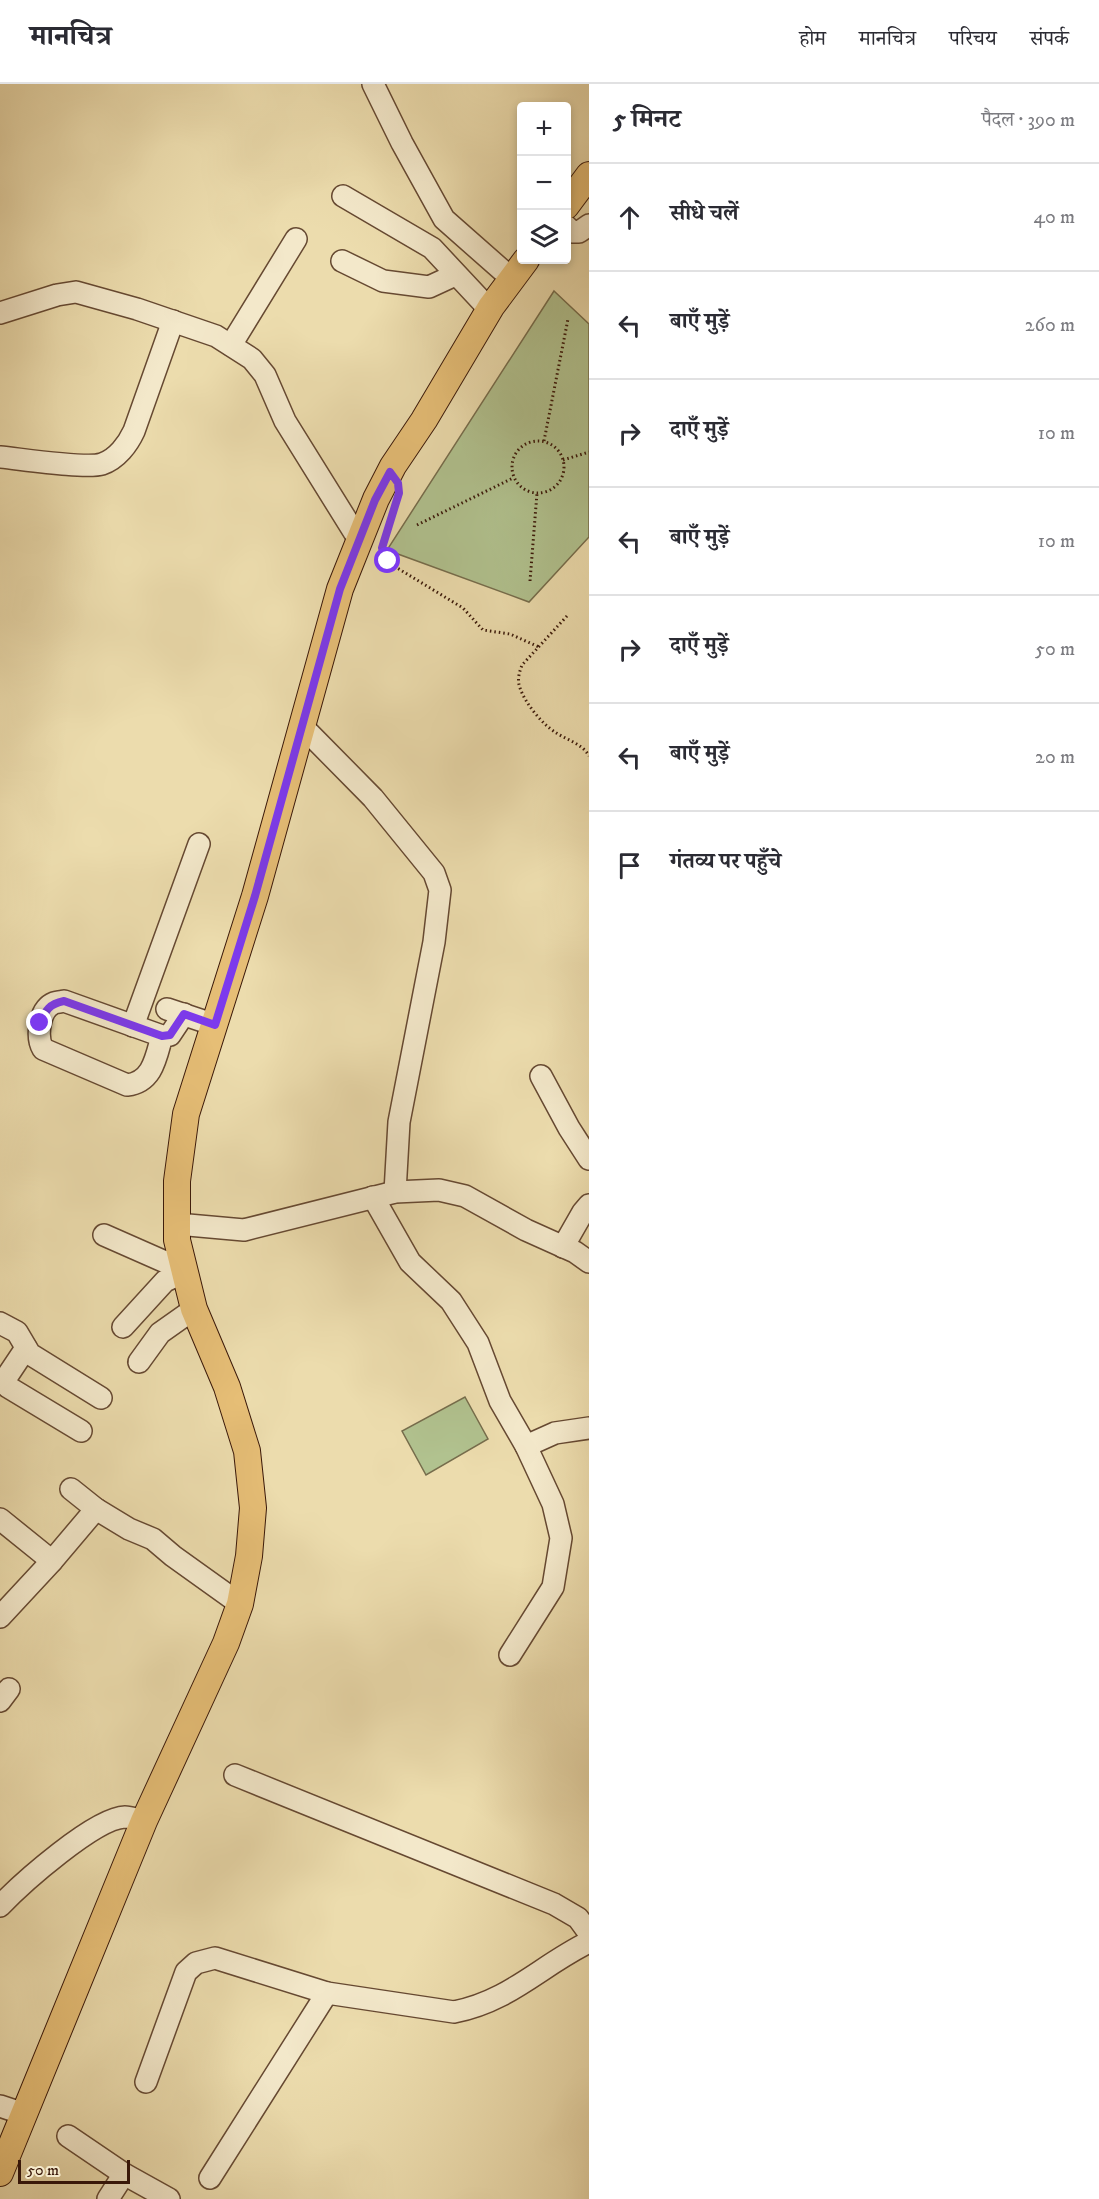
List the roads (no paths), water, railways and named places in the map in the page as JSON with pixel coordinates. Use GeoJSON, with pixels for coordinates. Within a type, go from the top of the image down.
{"type":"FeatureCollection","features":[{"type":"Feature","properties":{"kind":"main road"},"geometry":{"type":"LineString","coordinates":[[571,200],[589,175]]}},
{"type":"Feature","properties":{"kind":"main road"},"geometry":{"type":"LineString","coordinates":[[0,2173],[144,1821],[225,1643],[240,1604],[249,1556],[253,1508],[247,1451],[227,1387],[194,1309],[177,1240],[177,1181],[186,1114],[255,896],[338,599],[359,540],[375,500],[393,466],[424,420],[489,309],[519,269]]}},
{"type":"Feature","properties":{"kind":"street"},"geometry":{"type":"LineString","coordinates":[[373,84],[444,219],[519,269]]}},
{"type":"Feature","properties":{"kind":"street"},"geometry":{"type":"LineString","coordinates":[[343,196],[432,248],[489,309]]}},
{"type":"Feature","properties":{"kind":"street"},"geometry":{"type":"LineString","coordinates":[[571,231],[579,232],[589,225]]}},
{"type":"Feature","properties":{"kind":"street"},"geometry":{"type":"LineString","coordinates":[[231,345],[296,239]]}},
{"type":"Feature","properties":{"kind":"street"},"geometry":{"type":"LineString","coordinates":[[342,261],[383,281],[393,283],[429,287],[455,275]]}},
{"type":"Feature","properties":{"kind":"street"},"geometry":{"type":"LineString","coordinates":[[0,313],[57,295],[76,292],[173,321],[216,336],[231,345],[252,359],[266,375],[285,421],[359,540]]}},
{"type":"Feature","properties":{"kind":"street"},"geometry":{"type":"LineString","coordinates":[[0,457],[88,465],[104,463],[115,456],[128,444],[134,432],[173,321]]}},
{"type":"Feature","properties":{"kind":"street"},"geometry":{"type":"LineString","coordinates":[[302,726],[373,798],[434,873],[440,890],[434,942],[399,1122],[395,1192]]}},
{"type":"Feature","properties":{"kind":"street"},"geometry":{"type":"LineString","coordinates":[[133,1026],[199,844]]}},
{"type":"Feature","properties":{"kind":"street"},"geometry":{"type":"LineString","coordinates":[[162,1036],[153,1069],[142,1080],[127,1085],[43,1049],[40,1044],[40,1023],[47,1008],[54,1003],[64,1001],[162,1036],[170,1035],[176,1012],[215,1025]]}},
{"type":"Feature","properties":{"kind":"street"},"geometry":{"type":"LineString","coordinates":[[541,1076],[589,1159]]}},
{"type":"Feature","properties":{"kind":"street"},"geometry":{"type":"LineString","coordinates":[[177,1224],[244,1230],[395,1192],[439,1190],[465,1196],[589,1262]]}},
{"type":"Feature","properties":{"kind":"street"},"geometry":{"type":"LineString","coordinates":[[373,1197],[410,1262],[451,1301],[478,1343],[500,1401],[526,1446],[553,1504],[561,1538],[553,1587],[510,1655]]}},
{"type":"Feature","properties":{"kind":"street"},"geometry":{"type":"LineString","coordinates":[[563,1247],[589,1205]]}},
{"type":"Feature","properties":{"kind":"street"},"geometry":{"type":"LineString","coordinates":[[104,1234],[184,1268]]}},
{"type":"Feature","properties":{"kind":"street"},"geometry":{"type":"LineString","coordinates":[[123,1328],[165,1281],[184,1268]]}},
{"type":"Feature","properties":{"kind":"street"},"geometry":{"type":"LineString","coordinates":[[139,1362],[160,1333],[194,1309]]}},
{"type":"Feature","properties":{"kind":"street"},"geometry":{"type":"LineString","coordinates":[[0,1323],[17,1332],[30,1354],[101,1398]]}},
{"type":"Feature","properties":{"kind":"street"},"geometry":{"type":"LineString","coordinates":[[26,1348],[6,1378],[8,1387],[81,1431]]}},
{"type":"Feature","properties":{"kind":"street"},"geometry":{"type":"LineString","coordinates":[[526,1446],[555,1433],[589,1428]]}},
{"type":"Feature","properties":{"kind":"street"},"geometry":{"type":"LineString","coordinates":[[71,1489],[96,1509],[129,1529],[153,1539],[240,1604]]}},
{"type":"Feature","properties":{"kind":"street"},"geometry":{"type":"LineString","coordinates":[[0,1617],[96,1509]]}},
{"type":"Feature","properties":{"kind":"street"},"geometry":{"type":"LineString","coordinates":[[0,1519],[52,1561]]}},
{"type":"Feature","properties":{"kind":"street"},"geometry":{"type":"LineString","coordinates":[[234,1775],[555,1904],[578,1918],[589,1933]]}},
{"type":"Feature","properties":{"kind":"street"},"geometry":{"type":"LineString","coordinates":[[0,1906],[59,1854],[98,1826],[125,1817],[144,1821]]}},
{"type":"Feature","properties":{"kind":"street"},"geometry":{"type":"LineString","coordinates":[[146,2082],[186,1972],[196,1963],[215,1958],[327,1993],[454,2012],[472,2009],[510,1992],[589,1942]]}},
{"type":"Feature","properties":{"kind":"street"},"geometry":{"type":"LineString","coordinates":[[210,2178],[327,1993]]}},
{"type":"Feature","properties":{"kind":"street"},"geometry":{"type":"LineString","coordinates":[[0,2106],[24,2114]]}},
{"type":"Feature","properties":{"kind":"street"},"geometry":{"type":"LineString","coordinates":[[68,2136],[124,2174],[169,2199]]}},
{"type":"Feature","properties":{"kind":"street"},"geometry":{"type":"LineString","coordinates":[[108,2199],[124,2174]]}}]}
